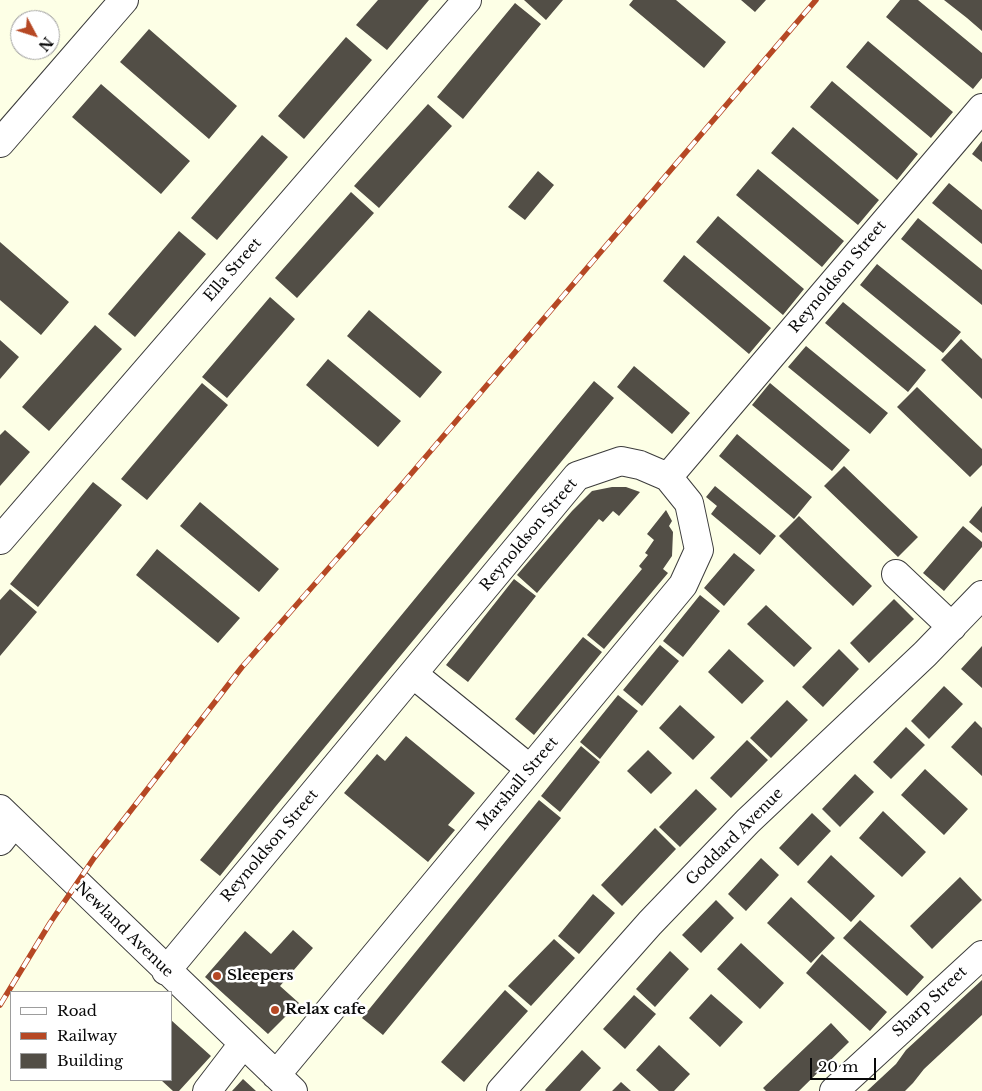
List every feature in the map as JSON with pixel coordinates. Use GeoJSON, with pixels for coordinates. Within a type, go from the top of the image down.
{"type":"FeatureCollection","features":[{"type":"Feature","properties":{"kind":"street"},"geometry":{"type":"LineString","coordinates":[[0,143],[124,0]]}},
{"type":"Feature","properties":{"kind":"street","name":"Ella Street"},"geometry":{"type":"LineString","coordinates":[[0,540],[467,0]]}},
{"type":"Feature","properties":{"kind":"street","name":"Reynoldson Street"},"geometry":{"type":"LineString","coordinates":[[166,971],[577,476],[621,461],[640,465],[668,477],[982,108]]}},
{"type":"Feature","properties":{"kind":"street","name":"Marshall Street"},"geometry":{"type":"LineString","coordinates":[[284,1083],[530,769],[683,585],[699,550],[690,503],[668,477]]}},
{"type":"Feature","properties":{"kind":"street"},"geometry":{"type":"LineString","coordinates":[[896,574],[952,627]]}},
{"type":"Feature","properties":{"kind":"street","name":"Goddard Avenue"},"geometry":{"type":"LineString","coordinates":[[501,1091],[650,923],[748,821],[925,654],[982,595]]}},
{"type":"Feature","properties":{"kind":"street"},"geometry":{"type":"LineString","coordinates":[[413,674],[530,769]]}},
{"type":"Feature","properties":{"kind":"street","name":"Newland Avenue"},"geometry":{"type":"LineString","coordinates":[[5,824],[166,971],[284,1083]]}},
{"type":"Feature","properties":{"kind":"street","name":"Sharp Street"},"geometry":{"type":"LineString","coordinates":[[834,1091],[982,955]]}},
{"type":"Feature","properties":{"kind":"street"},"geometry":{"type":"LineString","coordinates":[[208,1091],[243,1044]]}},
{"type":"Feature","properties":{"kind":"building"},"geometry":{"type":"Polygon","coordinates":[[[378,0],[429,0],[387,50],[356,25],[378,0]]]}},
{"type":"Feature","properties":{"kind":"building"},"geometry":{"type":"Polygon","coordinates":[[[524,0],[563,0],[546,20],[524,0]]]}},
{"type":"Feature","properties":{"kind":"building"},"geometry":{"type":"Polygon","coordinates":[[[633,0],[676,0],[726,42],[704,68],[629,5],[633,0]]]}},
{"type":"Feature","properties":{"kind":"building"},"geometry":{"type":"Polygon","coordinates":[[[741,0],[766,0],[755,12],[741,0]]]}},
{"type":"Feature","properties":{"kind":"building"},"geometry":{"type":"Polygon","coordinates":[[[900,0],[918,0],[982,53],[982,78],[973,89],[886,17],[900,0]]]}},
{"type":"Feature","properties":{"kind":"building"},"geometry":{"type":"Polygon","coordinates":[[[944,0],[982,0],[982,31],[967,18],[944,0]]]}},
{"type":"Feature","properties":{"kind":"building"},"geometry":{"type":"Polygon","coordinates":[[[515,3],[541,24],[463,119],[437,97],[515,3]]]}},
{"type":"Feature","properties":{"kind":"building"},"geometry":{"type":"Polygon","coordinates":[[[149,29],[237,106],[209,139],[120,62],[149,29]]]}},
{"type":"Feature","properties":{"kind":"building"},"geometry":{"type":"Polygon","coordinates":[[[346,37],[372,60],[304,139],[278,116],[346,37]]]}},
{"type":"Feature","properties":{"kind":"building"},"geometry":{"type":"Polygon","coordinates":[[[868,41],[953,112],[931,138],[846,67],[868,41]]]}},
{"type":"Feature","properties":{"kind":"building"},"geometry":{"type":"Polygon","coordinates":[[[832,81],[918,154],[897,180],[810,107],[832,81]]]}},
{"type":"Feature","properties":{"kind":"building"},"geometry":{"type":"Polygon","coordinates":[[[101,84],[190,161],[161,194],[72,117],[101,84]]]}},
{"type":"Feature","properties":{"kind":"building"},"geometry":{"type":"Polygon","coordinates":[[[428,104],[452,126],[379,208],[354,186],[428,104]]]}},
{"type":"Feature","properties":{"kind":"building"},"geometry":{"type":"Polygon","coordinates":[[[793,127],[879,200],[858,225],[771,153],[793,127]]]}},
{"type":"Feature","properties":{"kind":"building"},"geometry":{"type":"Polygon","coordinates":[[[262,135],[288,157],[217,240],[191,218],[262,135]]]}},
{"type":"Feature","properties":{"kind":"building"},"geometry":{"type":"Polygon","coordinates":[[[982,141],[982,162],[972,154],[982,141]]]}},
{"type":"Feature","properties":{"kind":"building"},"geometry":{"type":"Polygon","coordinates":[[[758,169],[844,241],[822,267],[736,195],[758,169]]]}},
{"type":"Feature","properties":{"kind":"building"},"geometry":{"type":"Polygon","coordinates":[[[538,171],[554,185],[525,220],[508,207],[538,171]]]}},
{"type":"Feature","properties":{"kind":"building"},"geometry":{"type":"Polygon","coordinates":[[[949,183],[982,210],[982,244],[932,203],[949,183]]]}},
{"type":"Feature","properties":{"kind":"building"},"geometry":{"type":"Polygon","coordinates":[[[351,192],[374,213],[297,298],[275,278],[351,192]]]}},
{"type":"Feature","properties":{"kind":"building"},"geometry":{"type":"Polygon","coordinates":[[[718,216],[804,289],[783,315],[696,242],[718,216]]]}},
{"type":"Feature","properties":{"kind":"building"},"geometry":{"type":"Polygon","coordinates":[[[918,218],[982,270],[982,305],[901,239],[918,218]]]}},
{"type":"Feature","properties":{"kind":"building"},"geometry":{"type":"Polygon","coordinates":[[[179,231],[206,254],[135,337],[108,314],[179,231]]]}},
{"type":"Feature","properties":{"kind":"building"},"geometry":{"type":"Polygon","coordinates":[[[0,242],[69,302],[41,335],[0,300],[0,242]]]}},
{"type":"Feature","properties":{"kind":"building"},"geometry":{"type":"Polygon","coordinates":[[[684,255],[771,328],[749,354],[663,281],[684,255]]]}},
{"type":"Feature","properties":{"kind":"building"},"geometry":{"type":"Polygon","coordinates":[[[877,264],[961,332],[943,353],[860,285],[877,264]]]}},
{"type":"Feature","properties":{"kind":"building"},"geometry":{"type":"Polygon","coordinates":[[[270,297],[295,319],[227,398],[202,377],[270,297]]]}},
{"type":"Feature","properties":{"kind":"building"},"geometry":{"type":"Polygon","coordinates":[[[843,302],[926,370],[908,392],[825,323],[843,302]]]}},
{"type":"Feature","properties":{"kind":"building"},"geometry":{"type":"Polygon","coordinates":[[[369,310],[442,372],[420,398],[347,336],[369,310]]]}},
{"type":"Feature","properties":{"kind":"building"},"geometry":{"type":"Polygon","coordinates":[[[95,325],[122,349],[49,431],[22,407],[95,325]]]}},
{"type":"Feature","properties":{"kind":"building"},"geometry":{"type":"Polygon","coordinates":[[[961,339],[982,359],[982,399],[941,360],[961,339]]]}},
{"type":"Feature","properties":{"kind":"building"},"geometry":{"type":"Polygon","coordinates":[[[0,340],[19,357],[0,379],[0,340]]]}},
{"type":"Feature","properties":{"kind":"building"},"geometry":{"type":"Polygon","coordinates":[[[806,346],[888,413],[870,434],[788,367],[806,346]]]}},
{"type":"Feature","properties":{"kind":"building"},"geometry":{"type":"Polygon","coordinates":[[[328,359],[401,421],[378,447],[306,385],[328,359]]]}},
{"type":"Feature","properties":{"kind":"building"},"geometry":{"type":"Polygon","coordinates":[[[634,366],[690,413],[672,434],[617,387],[634,366]]]}},
{"type":"Feature","properties":{"kind":"building"},"geometry":{"type":"Polygon","coordinates":[[[594,381],[614,398],[220,876],[200,860],[594,381]]]}},
{"type":"Feature","properties":{"kind":"building"},"geometry":{"type":"Polygon","coordinates":[[[202,383],[228,405],[147,500],[121,479],[202,383]]]}},
{"type":"Feature","properties":{"kind":"building"},"geometry":{"type":"Polygon","coordinates":[[[770,383],[850,450],[832,471],[752,405],[770,383]]]}},
{"type":"Feature","properties":{"kind":"building"},"geometry":{"type":"Polygon","coordinates":[[[917,387],[982,449],[982,465],[970,477],[897,407],[917,387]]]}},
{"type":"Feature","properties":{"kind":"building"},"geometry":{"type":"Polygon","coordinates":[[[5,430],[30,452],[0,486],[0,435],[5,430]]]}},
{"type":"Feature","properties":{"kind":"building"},"geometry":{"type":"Polygon","coordinates":[[[737,434],[812,497],[794,519],[719,456],[737,434]]]}},
{"type":"Feature","properties":{"kind":"building"},"geometry":{"type":"Polygon","coordinates":[[[844,466],[918,537],[898,557],[824,486],[844,466]]]}},
{"type":"Feature","properties":{"kind":"building"},"geometry":{"type":"Polygon","coordinates":[[[93,482],[122,505],[38,607],[10,584],[93,482]]]}},
{"type":"Feature","properties":{"kind":"building"},"geometry":{"type":"Polygon","coordinates":[[[715,486],[776,536],[760,555],[711,514],[717,506],[706,497],[715,486]]]}},
{"type":"Feature","properties":{"kind":"building"},"geometry":{"type":"Polygon","coordinates":[[[612,487],[626,487],[640,492],[619,516],[613,511],[603,522],[599,519],[537,593],[517,575],[572,511],[592,491],[612,487]]]}},
{"type":"Feature","properties":{"kind":"building"},"geometry":{"type":"Polygon","coordinates":[[[200,502],[279,569],[259,592],[180,526],[200,502]]]}},
{"type":"Feature","properties":{"kind":"building"},"geometry":{"type":"Polygon","coordinates":[[[982,506],[982,533],[969,522],[982,506]]]}},
{"type":"Feature","properties":{"kind":"building"},"geometry":{"type":"Polygon","coordinates":[[[666,510],[672,521],[669,526],[673,532],[672,556],[663,569],[668,573],[604,649],[587,635],[642,569],[639,566],[648,555],[645,553],[654,540],[647,534],[666,510]]]}},
{"type":"Feature","properties":{"kind":"building"},"geometry":{"type":"Polygon","coordinates":[[[799,516],[872,586],[853,606],[779,536],[799,516]]]}},
{"type":"Feature","properties":{"kind":"building"},"geometry":{"type":"Polygon","coordinates":[[[963,526],[982,542],[982,547],[944,591],[923,573],[963,526]]]}},
{"type":"Feature","properties":{"kind":"building"},"geometry":{"type":"Polygon","coordinates":[[[157,549],[240,618],[218,643],[136,575],[157,549]]]}},
{"type":"Feature","properties":{"kind":"building"},"geometry":{"type":"Polygon","coordinates":[[[734,553],[755,570],[724,606],[704,588],[734,553]]]}},
{"type":"Feature","properties":{"kind":"building"},"geometry":{"type":"Polygon","coordinates":[[[514,579],[536,596],[468,682],[446,665],[514,579]]]}},
{"type":"Feature","properties":{"kind":"building"},"geometry":{"type":"Polygon","coordinates":[[[10,589],[37,612],[0,656],[0,600],[10,589]]]}},
{"type":"Feature","properties":{"kind":"building"},"geometry":{"type":"Polygon","coordinates":[[[700,595],[720,611],[683,657],[663,641],[700,595]]]}},
{"type":"Feature","properties":{"kind":"building"},"geometry":{"type":"Polygon","coordinates":[[[894,599],[914,619],[869,663],[850,643],[894,599]]]}},
{"type":"Feature","properties":{"kind":"building"},"geometry":{"type":"Polygon","coordinates":[[[766,605],[812,648],[794,667],[747,624],[766,605]]]}},
{"type":"Feature","properties":{"kind":"building"},"geometry":{"type":"Polygon","coordinates":[[[583,637],[602,652],[534,735],[515,719],[583,637]]]}},
{"type":"Feature","properties":{"kind":"building"},"geometry":{"type":"Polygon","coordinates":[[[660,645],[679,661],[642,706],[623,690],[660,645]]]}},
{"type":"Feature","properties":{"kind":"building"},"geometry":{"type":"Polygon","coordinates":[[[982,646],[982,688],[961,669],[982,646]]]}},
{"type":"Feature","properties":{"kind":"building"},"geometry":{"type":"Polygon","coordinates":[[[729,649],[764,681],[742,704],[708,672],[729,649]]]}},
{"type":"Feature","properties":{"kind":"building"},"geometry":{"type":"Polygon","coordinates":[[[839,649],[859,669],[823,707],[802,687],[839,649]]]}},
{"type":"Feature","properties":{"kind":"building"},"geometry":{"type":"Polygon","coordinates":[[[944,686],[963,704],[929,739],[911,721],[944,686]]]}},
{"type":"Feature","properties":{"kind":"building"},"geometry":{"type":"Polygon","coordinates":[[[618,695],[638,711],[600,759],[580,742],[618,695]]]}},
{"type":"Feature","properties":{"kind":"building"},"geometry":{"type":"Polygon","coordinates":[[[787,700],[808,720],[771,758],[750,738],[787,700]]]}},
{"type":"Feature","properties":{"kind":"building"},"geometry":{"type":"Polygon","coordinates":[[[680,705],[715,737],[693,760],[659,728],[680,705]]]}},
{"type":"Feature","properties":{"kind":"building"},"geometry":{"type":"Polygon","coordinates":[[[975,721],[982,728],[982,776],[951,747],[975,721]]]}},
{"type":"Feature","properties":{"kind":"building"},"geometry":{"type":"Polygon","coordinates":[[[906,727],[925,745],[891,779],[873,762],[906,727]]]}},
{"type":"Feature","properties":{"kind":"building"},"geometry":{"type":"Polygon","coordinates":[[[406,736],[475,793],[448,825],[455,830],[428,862],[344,793],[377,754],[385,761],[406,736]]]}},
{"type":"Feature","properties":{"kind":"building"},"geometry":{"type":"Polygon","coordinates":[[[747,740],[768,760],[731,798],[710,778],[747,740]]]}},
{"type":"Feature","properties":{"kind":"building"},"geometry":{"type":"Polygon","coordinates":[[[581,746],[600,762],[560,812],[541,796],[581,746]]]}},
{"type":"Feature","properties":{"kind":"building"},"geometry":{"type":"Polygon","coordinates":[[[648,750],[672,773],[651,794],[627,771],[648,750]]]}},
{"type":"Feature","properties":{"kind":"building"},"geometry":{"type":"Polygon","coordinates":[[[925,769],[968,809],[944,835],[901,795],[925,769]]]}},
{"type":"Feature","properties":{"kind":"building"},"geometry":{"type":"Polygon","coordinates":[[[855,774],[874,792],[840,827],[822,809],[855,774]]]}},
{"type":"Feature","properties":{"kind":"building"},"geometry":{"type":"Polygon","coordinates":[[[696,789],[717,809],[680,847],[659,827],[696,789]]]}},
{"type":"Feature","properties":{"kind":"building"},"geometry":{"type":"Polygon","coordinates":[[[539,800],[561,818],[383,1035],[362,1018],[539,800]]]}},
{"type":"Feature","properties":{"kind":"building"},"geometry":{"type":"Polygon","coordinates":[[[883,811],[926,852],[902,877],[859,838],[883,811]]]}},
{"type":"Feature","properties":{"kind":"building"},"geometry":{"type":"Polygon","coordinates":[[[812,813],[831,831],[798,866],[779,848],[812,813]]]}},
{"type":"Feature","properties":{"kind":"building"},"geometry":{"type":"Polygon","coordinates":[[[655,828],[676,849],[622,906],[601,885],[655,828]]]}},
{"type":"Feature","properties":{"kind":"building"},"geometry":{"type":"Polygon","coordinates":[[[831,855],[875,896],[851,922],[807,882],[831,855]]]}},
{"type":"Feature","properties":{"kind":"building"},"geometry":{"type":"Polygon","coordinates":[[[761,858],[779,875],[746,911],[728,894],[761,858]]]}},
{"type":"Feature","properties":{"kind":"building"},"geometry":{"type":"Polygon","coordinates":[[[960,877],[982,900],[932,949],[910,926],[960,877]]]}},
{"type":"Feature","properties":{"kind":"building"},"geometry":{"type":"Polygon","coordinates":[[[593,894],[615,913],[579,954],[558,936],[593,894]]]}},
{"type":"Feature","properties":{"kind":"building"},"geometry":{"type":"Polygon","coordinates":[[[791,897],[835,938],[811,963],[767,923],[791,897]]]}},
{"type":"Feature","properties":{"kind":"building"},"geometry":{"type":"Polygon","coordinates":[[[716,900],[734,918],[701,953],[682,935],[716,900]]]}},
{"type":"Feature","properties":{"kind":"building"},"geometry":{"type":"Polygon","coordinates":[[[860,920],[924,977],[907,996],[843,938],[860,920]]]}},
{"type":"Feature","properties":{"kind":"building"},"geometry":{"type":"Polygon","coordinates":[[[293,930],[313,948],[280,986],[299,1003],[268,1034],[205,977],[245,931],[271,954],[293,930]]]}},
{"type":"Feature","properties":{"kind":"building"},"geometry":{"type":"Polygon","coordinates":[[[554,939],[575,958],[531,1006],[508,986],[554,939]]]}},
{"type":"Feature","properties":{"kind":"building"},"geometry":{"type":"Polygon","coordinates":[[[741,943],[784,983],[760,1009],[717,969],[741,943]]]}},
{"type":"Feature","properties":{"kind":"building"},"geometry":{"type":"Polygon","coordinates":[[[670,951],[689,969],[655,1007],[636,989],[670,951]]]}},
{"type":"Feature","properties":{"kind":"building"},"geometry":{"type":"Polygon","coordinates":[[[822,954],[887,1012],[870,1031],[806,973],[822,954]]]}},
{"type":"Feature","properties":{"kind":"building"},"geometry":{"type":"Polygon","coordinates":[[[982,980],[982,1015],[924,1069],[905,1091],[867,1091],[896,1064],[906,1050],[982,980]]]}},
{"type":"Feature","properties":{"kind":"building"},"geometry":{"type":"Polygon","coordinates":[[[505,990],[528,1011],[464,1082],[441,1062],[505,990]]]}},
{"type":"Feature","properties":{"kind":"building"},"geometry":{"type":"Polygon","coordinates":[[[711,994],[743,1022],[720,1047],[689,1018],[711,994]]]}},
{"type":"Feature","properties":{"kind":"building"},"geometry":{"type":"Polygon","coordinates":[[[634,995],[656,1014],[625,1049],[603,1029],[634,995]]]}},
{"type":"Feature","properties":{"kind":"building"},"geometry":{"type":"Polygon","coordinates":[[[172,1021],[211,1056],[179,1091],[173,1091],[162,1081],[172,1081],[172,1021]]]}},
{"type":"Feature","properties":{"kind":"building"},"geometry":{"type":"Polygon","coordinates":[[[831,1023],[849,1042],[799,1091],[766,1091],[763,1088],[831,1023]]]}},
{"type":"Feature","properties":{"kind":"building"},"geometry":{"type":"Polygon","coordinates":[[[659,1045],[690,1074],[674,1091],[659,1091],[636,1070],[659,1045]]]}},
{"type":"Feature","properties":{"kind":"building"},"geometry":{"type":"Polygon","coordinates":[[[582,1050],[601,1068],[580,1091],[546,1091],[545,1090],[582,1050]]]}},
{"type":"Feature","properties":{"kind":"building"},"geometry":{"type":"Polygon","coordinates":[[[243,1079],[256,1091],[232,1091],[243,1079]]]}},
{"type":"Feature","properties":{"kind":"building"},"geometry":{"type":"Polygon","coordinates":[[[621,1082],[631,1091],[612,1091],[621,1082]]]}},
{"type":"Feature","properties":{"kind":"railway"},"geometry":{"type":"LineString","coordinates":[[0,1005],[50,923],[94,858],[242,667],[405,481],[816,0]]}},
{"type":"Feature","properties":{"kind":"place","name":"Sleepers"},"geometry":{"type":"Point","coordinates":[217,976]}},
{"type":"Feature","properties":{"kind":"place","name":"Relax cafe"},"geometry":{"type":"Point","coordinates":[275,1010]}}]}
